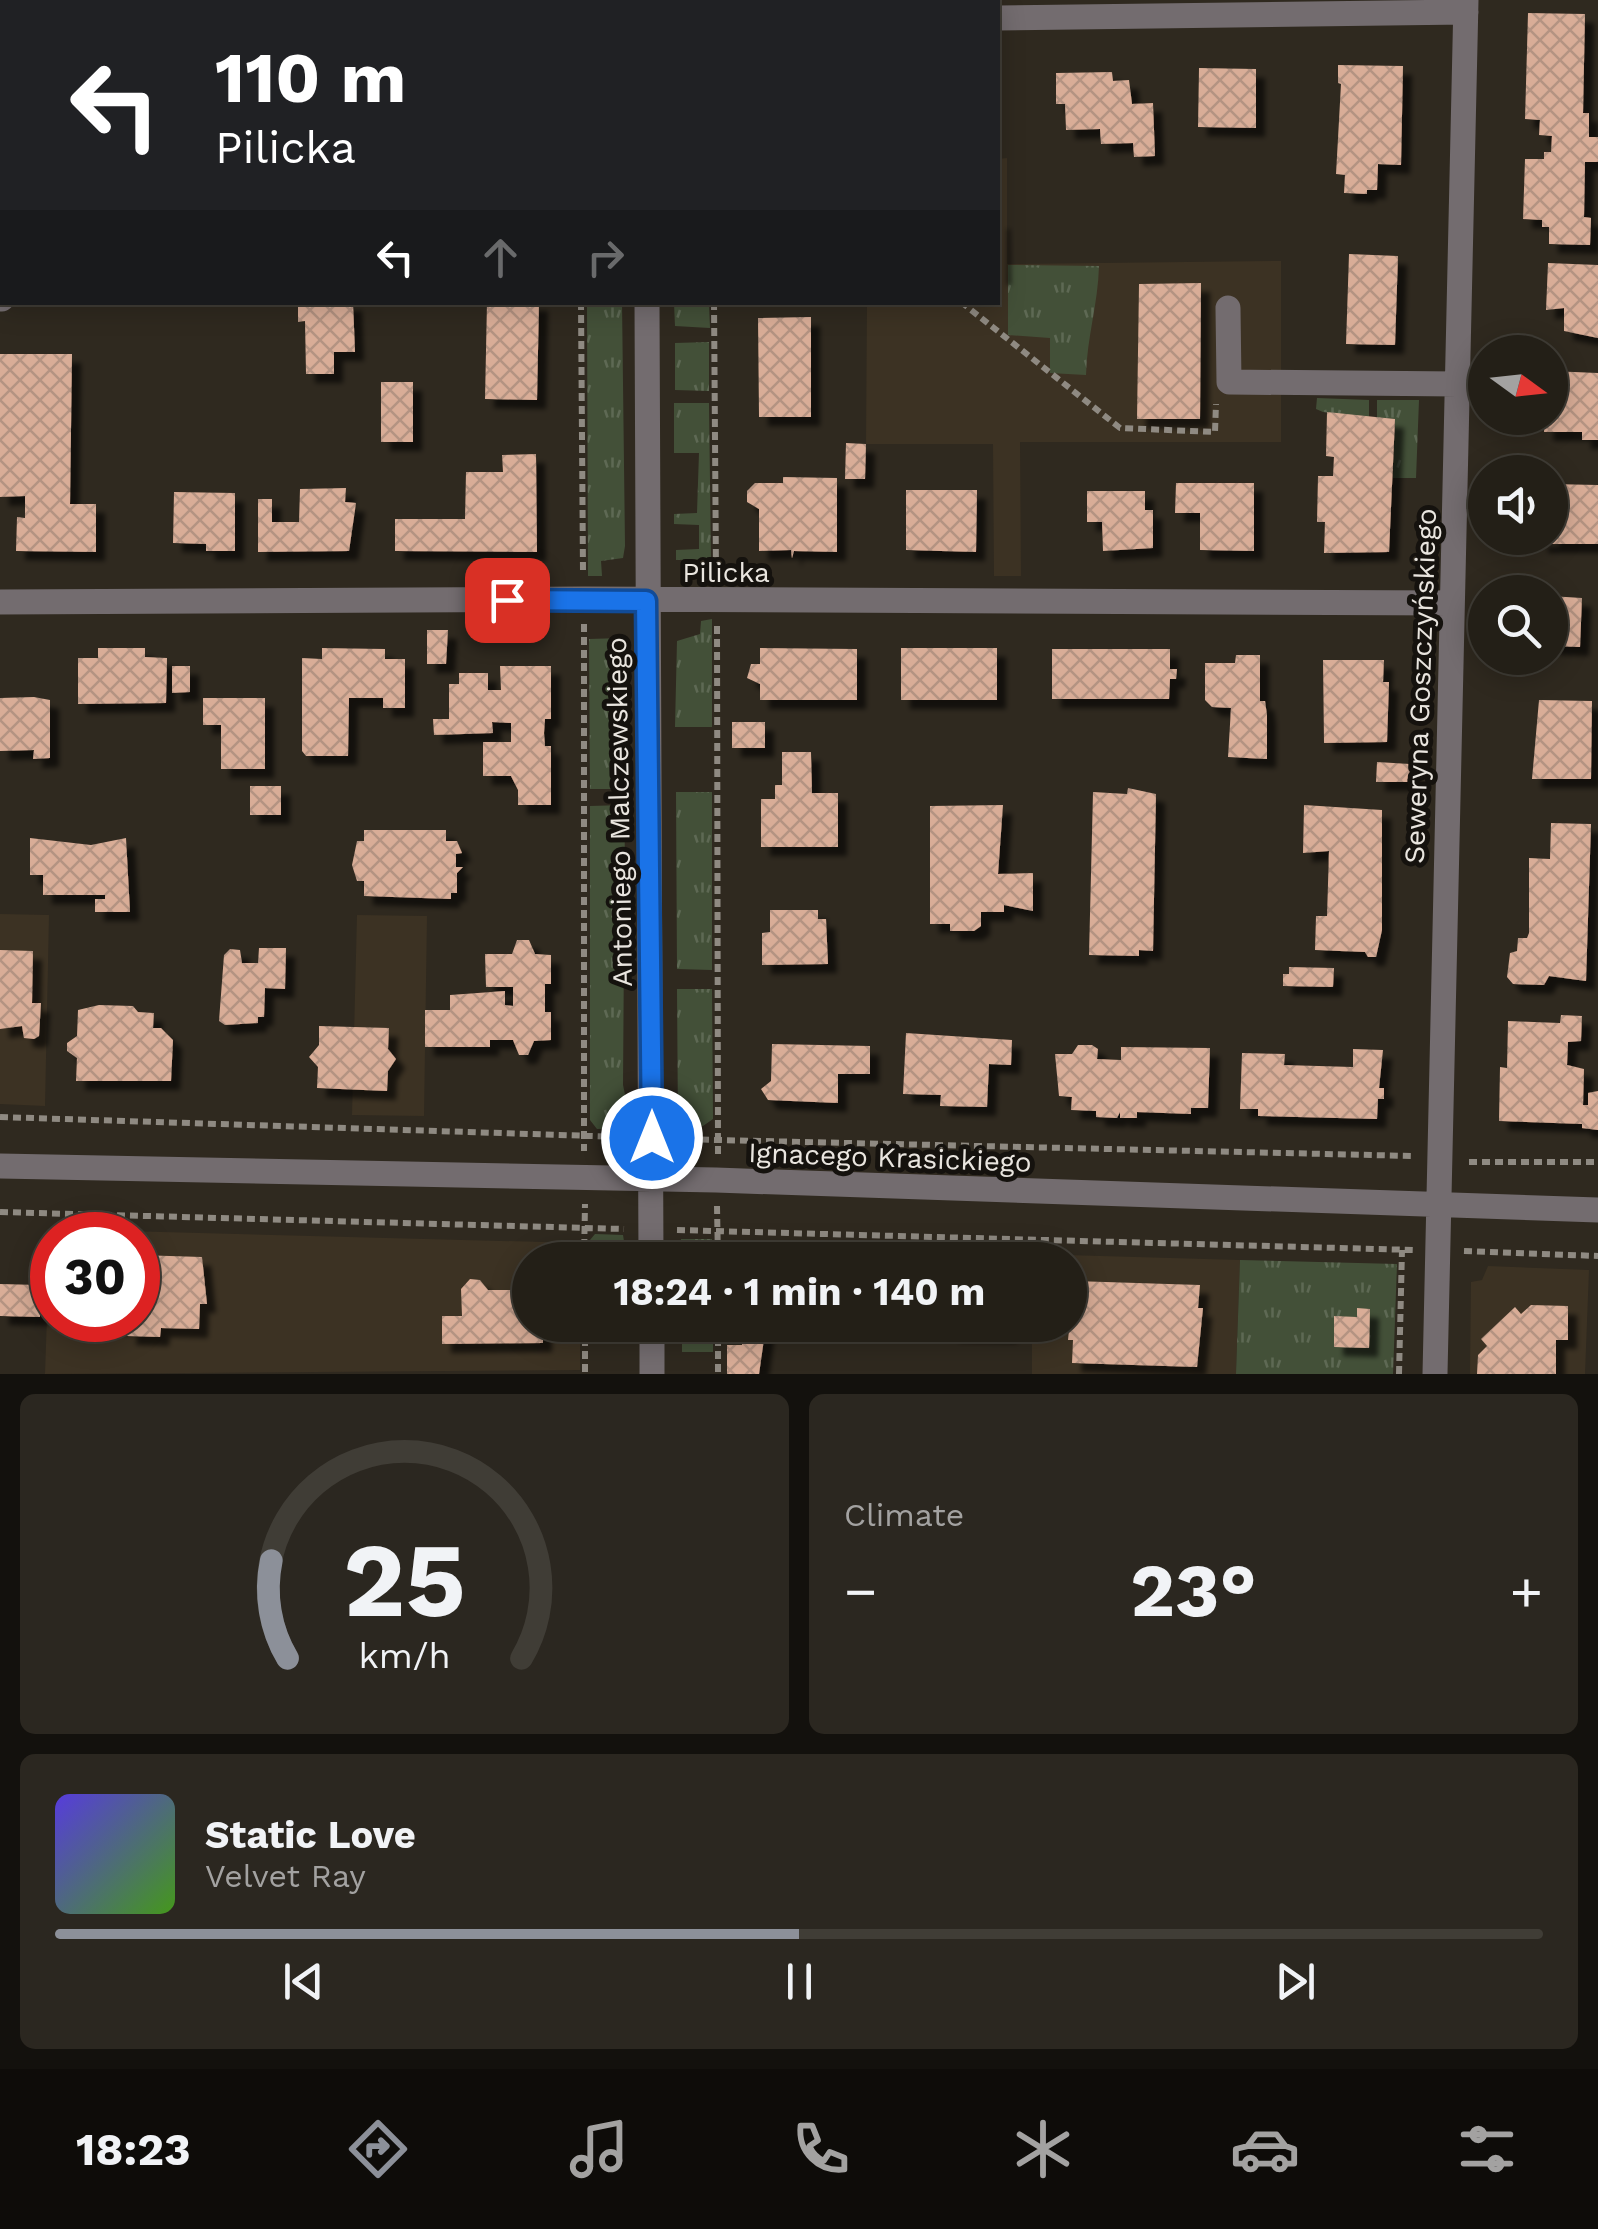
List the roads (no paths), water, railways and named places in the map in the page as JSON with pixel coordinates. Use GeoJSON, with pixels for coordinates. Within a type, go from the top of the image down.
{"type":"FeatureCollection","features":[{"type":"Feature","properties":{"kind":"street"},"geometry":{"type":"LineString","coordinates":[[1000,18],[1466,6]]}},
{"type":"Feature","properties":{"kind":"street","name":"Seweryna Goszczyńskiego"},"geometry":{"type":"LineString","coordinates":[[1435,1374],[1466,6]]}},
{"type":"Feature","properties":{"kind":"street","name":"Antoniego Malczewskiego"},"geometry":{"type":"LineString","coordinates":[[647,305],[651,1242]]}},
{"type":"Feature","properties":{"kind":"street"},"geometry":{"type":"LineString","coordinates":[[1228,308],[1229,382],[1458,384]]}},
{"type":"Feature","properties":{"kind":"street","name":"Pilicka"},"geometry":{"type":"LineString","coordinates":[[0,602],[584,599],[1452,603]]}},
{"type":"Feature","properties":{"kind":"street","name":"Ignacego Krasickiego"},"geometry":{"type":"LineString","coordinates":[[0,1166],[652,1178],[1598,1210]]}},
{"type":"Feature","properties":{"kind":"street"},"geometry":{"type":"LineString","coordinates":[[652,1342],[652,1374]]}}]}
